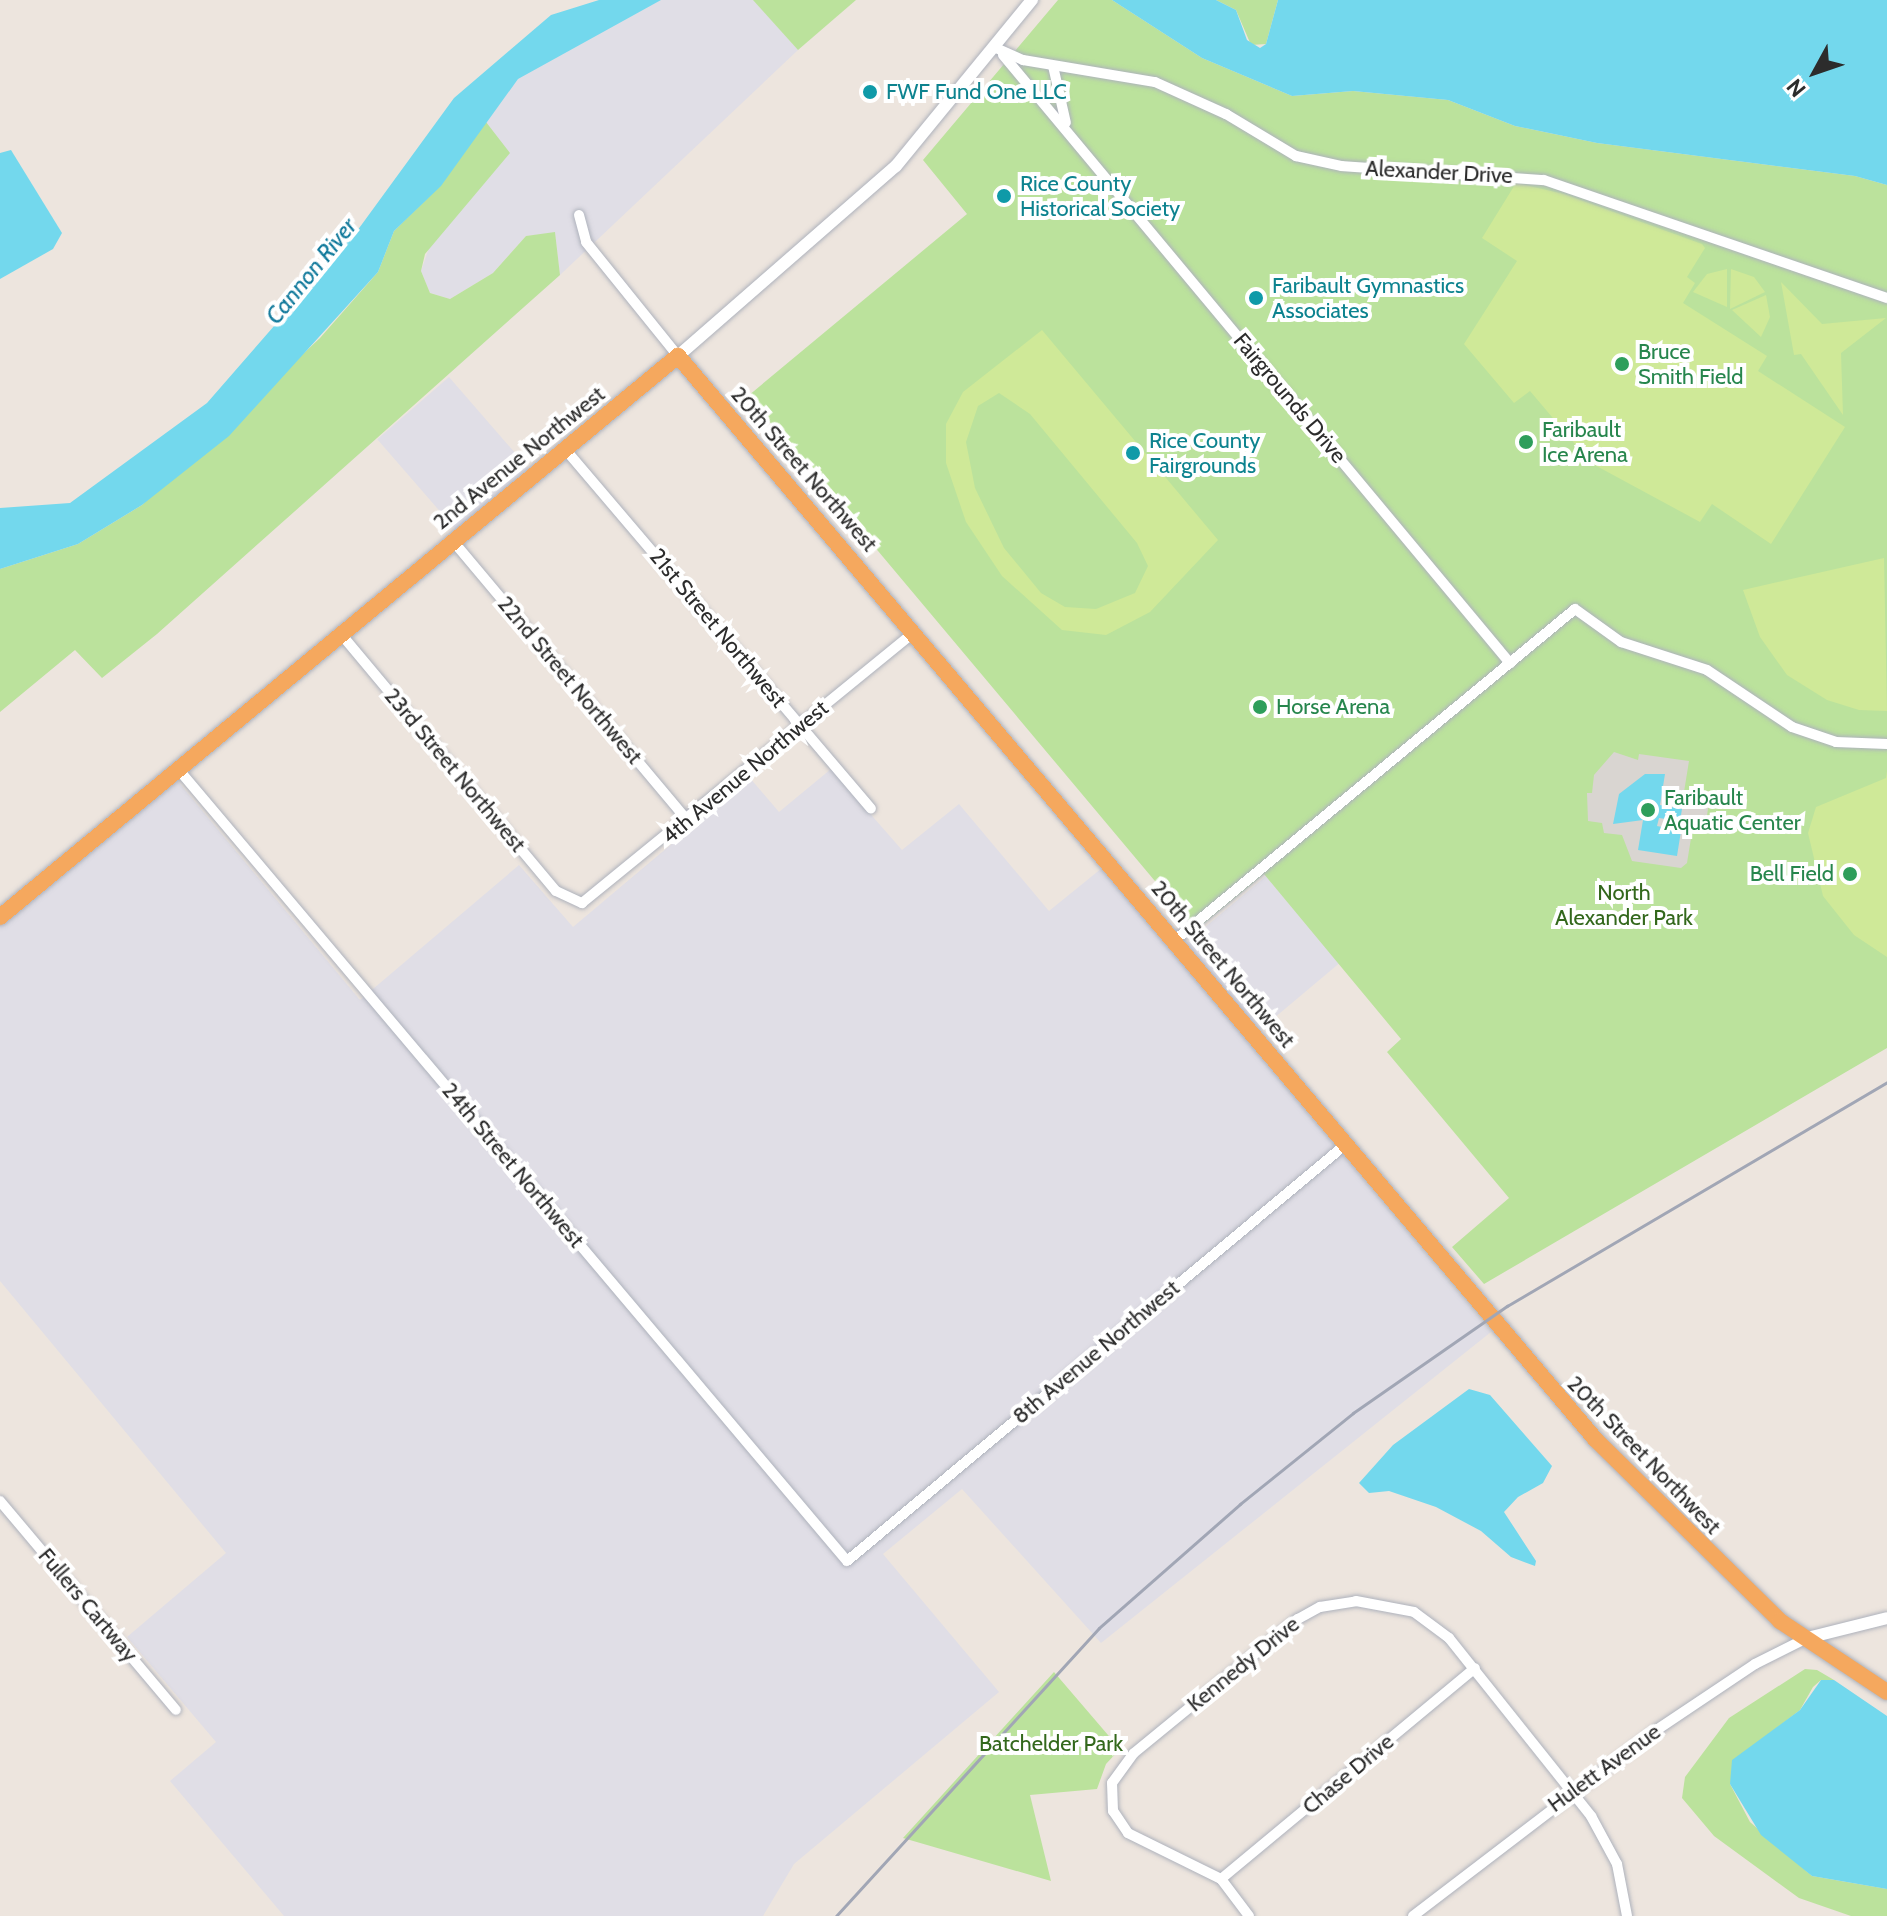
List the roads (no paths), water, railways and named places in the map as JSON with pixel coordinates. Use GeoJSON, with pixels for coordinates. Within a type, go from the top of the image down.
{"type":"FeatureCollection","features":[{"type":"Feature","properties":{"kind":"highway","name":"2nd Avenue Northwest"},"geometry":{"type":"LineString","coordinates":[[0,917],[678,356]]}},
{"type":"Feature","properties":{"kind":"highway","name":"20th Street Northwest"},"geometry":{"type":"LineString","coordinates":[[678,356],[1605,1450],[1742,1587],[1807,1638],[1887,1692]]}},
{"type":"Feature","properties":{"kind":"street","name":"2nd Avenue Northwest"},"geometry":{"type":"LineString","coordinates":[[678,356],[896,166],[996,48],[1032,0]]}},
{"type":"Feature","properties":{"kind":"street","name":"Alexander Drive"},"geometry":{"type":"LineString","coordinates":[[996,48],[1053,66],[1155,82],[1226,114],[1288,152],[1326,164],[1544,180],[1887,298]]}},
{"type":"Feature","properties":{"kind":"street","name":"Fairgrounds Drive"},"geometry":{"type":"LineString","coordinates":[[996,48],[1510,663]]}},
{"type":"Feature","properties":{"kind":"street","name":"Fairgrounds Drive"},"geometry":{"type":"LineString","coordinates":[[1053,66],[1069,133]]}},
{"type":"Feature","properties":{"kind":"street","name":"20th Street Northwest"},"geometry":{"type":"LineString","coordinates":[[579,215],[586,242],[678,356]]}},
{"type":"Feature","properties":{"kind":"street","name":"21st Street Northwest"},"geometry":{"type":"LineString","coordinates":[[565,449],[871,808]]}},
{"type":"Feature","properties":{"kind":"street","name":"22nd Street Northwest"},"geometry":{"type":"LineString","coordinates":[[453,541],[687,820]]}},
{"type":"Feature","properties":{"kind":"street"},"geometry":{"type":"LineString","coordinates":[[1175,940],[1575,609],[1621,642],[1707,670],[1792,727],[1836,742],[1887,744]]}},
{"type":"Feature","properties":{"kind":"street","name":"4th Avenue Northwest"},"geometry":{"type":"LineString","coordinates":[[572,902],[591,899],[914,632]]}},
{"type":"Feature","properties":{"kind":"street","name":"23rd Street Northwest"},"geometry":{"type":"LineString","coordinates":[[341,634],[556,891],[572,902]]}},
{"type":"Feature","properties":{"kind":"street","name":"24th Street Northwest"},"geometry":{"type":"LineString","coordinates":[[179,770],[847,1561]]}},
{"type":"Feature","properties":{"kind":"street","name":"8th Avenue Northwest"},"geometry":{"type":"LineString","coordinates":[[847,1561],[1346,1144]]}},
{"type":"Feature","properties":{"kind":"street","name":"Fullers Cartway"},"geometry":{"type":"LineString","coordinates":[[0,1501],[176,1710]]}},
{"type":"Feature","properties":{"kind":"street","name":"Kennedy Drive"},"geometry":{"type":"LineString","coordinates":[[1249,1916],[1221,1879],[1141,1840],[1119,1824],[1110,1792],[1116,1771],[1298,1619],[1334,1604],[1373,1602],[1414,1612],[1449,1638],[1475,1668],[1571,1790],[1606,1840],[1623,1885],[1627,1916]]}},
{"type":"Feature","properties":{"kind":"street"},"geometry":{"type":"LineString","coordinates":[[1807,1638],[1887,1618]]}},
{"type":"Feature","properties":{"kind":"street","name":"Hulett Avenue"},"geometry":{"type":"LineString","coordinates":[[1413,1916],[1571,1790],[1755,1664],[1807,1638]]}},
{"type":"Feature","properties":{"kind":"street","name":"Chase Drive"},"geometry":{"type":"LineString","coordinates":[[1221,1879],[1475,1668]]}},
{"type":"Feature","properties":{"kind":"water"},"geometry":{"type":"Polygon","coordinates":[[[599,0],[661,0],[518,79],[441,186],[394,231],[378,272],[229,436],[142,505],[78,544],[0,569],[0,508],[70,503],[207,403],[357,231],[454,98],[551,15],[599,0]]]}},
{"type":"Feature","properties":{"kind":"water"},"geometry":{"type":"Polygon","coordinates":[[[1112,0],[1216,0],[1236,10],[1247,40],[1260,48],[1266,44],[1278,0],[1887,0],[1887,185],[1855,176],[1597,143],[1515,126],[1448,100],[1353,91],[1292,96],[1202,58],[1112,0]]]}},
{"type":"Feature","properties":{"kind":"water"},"geometry":{"type":"Polygon","coordinates":[[[11,150],[62,233],[53,249],[0,279],[0,153],[11,150]]]}},
{"type":"Feature","properties":{"kind":"water"},"geometry":{"type":"Polygon","coordinates":[[[1645,774],[1665,774],[1660,805],[1682,809],[1680,821],[1659,818],[1657,826],[1681,831],[1677,856],[1638,850],[1643,820],[1613,824],[1619,794],[1645,774]]]}},
{"type":"Feature","properties":{"kind":"water"},"geometry":{"type":"Polygon","coordinates":[[[1469,1389],[1490,1395],[1552,1466],[1543,1483],[1518,1497],[1504,1512],[1536,1561],[1535,1566],[1511,1557],[1481,1531],[1436,1507],[1389,1491],[1369,1493],[1359,1483],[1393,1445],[1469,1389]]]}},
{"type":"Feature","properties":{"kind":"water"},"geometry":{"type":"Polygon","coordinates":[[[1821,1680],[1834,1680],[1887,1716],[1887,1889],[1812,1876],[1761,1835],[1730,1784],[1732,1760],[1800,1710],[1821,1680]]]}},
{"type":"Feature","properties":{"kind":"railway"},"geometry":{"type":"LineString","coordinates":[[836,1916],[1099,1628],[1240,1504],[1353,1413],[1507,1306],[1887,1082]]}},
{"type":"Feature","properties":{"kind":"place","name":"FWF Fund One LLC"},"geometry":{"type":"Point","coordinates":[870,92]}},
{"type":"Feature","properties":{"kind":"place","name":"Rice County Historical Society"},"geometry":{"type":"Point","coordinates":[1004,196]}},
{"type":"Feature","properties":{"kind":"place","name":"Faribault Gymnastics Associates"},"geometry":{"type":"Point","coordinates":[1256,298]}},
{"type":"Feature","properties":{"kind":"place","name":"Bruce Smith Field"},"geometry":{"type":"Point","coordinates":[1622,364]}},
{"type":"Feature","properties":{"kind":"place","name":"Faribault Ice Arena"},"geometry":{"type":"Point","coordinates":[1526,442]}},
{"type":"Feature","properties":{"kind":"place","name":"Rice County Fairgrounds"},"geometry":{"type":"Point","coordinates":[1133,453]}},
{"type":"Feature","properties":{"kind":"place","name":"Horse Arena"},"geometry":{"type":"Point","coordinates":[1260,707]}},
{"type":"Feature","properties":{"kind":"place","name":"Faribault Aquatic Center"},"geometry":{"type":"Point","coordinates":[1648,810]}},
{"type":"Feature","properties":{"kind":"place","name":"Bell Field"},"geometry":{"type":"Point","coordinates":[1850,874]}},
{"type":"Feature","properties":{"kind":"water label","name":"Cannon River"},"geometry":{"type":"Point","coordinates":[311,271]}},
{"type":"Feature","properties":{"kind":"park label","name":"North Alexander Park"},"geometry":{"type":"Point","coordinates":[1624,904]}},
{"type":"Feature","properties":{"kind":"park label","name":"Batchelder Park"},"geometry":{"type":"Point","coordinates":[1051,1744]}}]}
